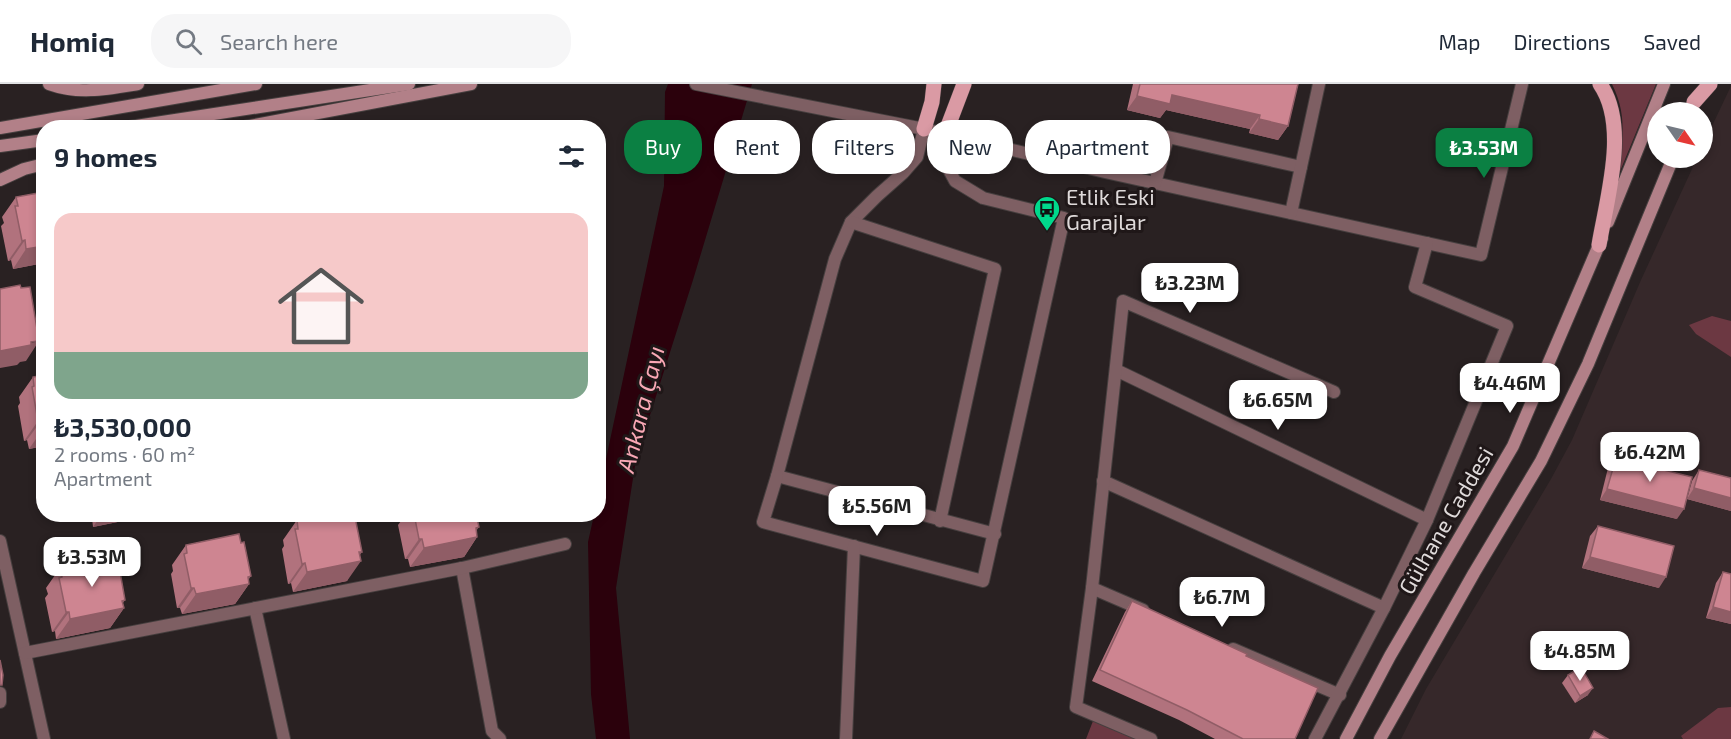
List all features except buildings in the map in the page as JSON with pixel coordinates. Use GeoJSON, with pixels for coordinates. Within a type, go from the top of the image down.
{"type":"FeatureCollection","features":[{"type":"Feature","properties":{"kind":"main road"},"geometry":{"type":"LineString","coordinates":[[49,84],[77,90],[100,90],[138,84]]}},
{"type":"Feature","properties":{"kind":"main road"},"geometry":{"type":"LineString","coordinates":[[47,120],[256,84]]}},
{"type":"Feature","properties":{"kind":"main road"},"geometry":{"type":"LineString","coordinates":[[175,120],[409,84]]}},
{"type":"Feature","properties":{"kind":"main road"},"geometry":{"type":"LineString","coordinates":[[281,120],[471,84]]}},
{"type":"Feature","properties":{"kind":"main road"},"geometry":{"type":"LineString","coordinates":[[924,129],[932,102],[934,84]]}},
{"type":"Feature","properties":{"kind":"main road"},"geometry":{"type":"LineString","coordinates":[[950,120],[964,84]]}},
{"type":"Feature","properties":{"kind":"main road"},"geometry":{"type":"LineString","coordinates":[[1599,84],[1608,96],[1615,122],[1613,162],[1599,245]]}},
{"type":"Feature","properties":{"kind":"main road","name":"Gülhane Caddesi"},"geometry":{"type":"LineString","coordinates":[[1346,739],[1390,656],[1513,446],[1599,245],[1664,84]]}},
{"type":"Feature","properties":{"kind":"main road"},"geometry":{"type":"LineString","coordinates":[[1694,102],[1702,84]]}},
{"type":"Feature","properties":{"kind":"main road"},"geometry":{"type":"LineString","coordinates":[[1696,102],[1710,84]]}},
{"type":"Feature","properties":{"kind":"main road"},"geometry":{"type":"LineString","coordinates":[[0,128],[36,122]]}},
{"type":"Feature","properties":{"kind":"main road"},"geometry":{"type":"LineString","coordinates":[[0,146],[36,141]]}},
{"type":"Feature","properties":{"kind":"main road"},"geometry":{"type":"LineString","coordinates":[[0,180],[36,166]]}},
{"type":"Feature","properties":{"kind":"main road"},"geometry":{"type":"LineString","coordinates":[[1380,739],[1474,573],[1541,462],[1588,364],[1669,168]]}},
{"type":"Feature","properties":{"kind":"street"},"geometry":{"type":"LineString","coordinates":[[696,84],[927,130]]}},
{"type":"Feature","properties":{"kind":"street"},"geometry":{"type":"LineString","coordinates":[[1292,213],[1319,84]]}},
{"type":"Feature","properties":{"kind":"street"},"geometry":{"type":"LineString","coordinates":[[1013,150],[1481,255],[1522,84]]}},
{"type":"Feature","properties":{"kind":"street"},"geometry":{"type":"LineString","coordinates":[[924,129],[917,157],[851,222],[835,259],[763,522],[983,581],[1064,218],[983,198],[955,181],[951,174]]}},
{"type":"Feature","properties":{"kind":"street"},"geometry":{"type":"LineString","coordinates":[[1155,183],[1168,137],[1301,167]]}},
{"type":"Feature","properties":{"kind":"street"},"geometry":{"type":"LineString","coordinates":[[851,222],[995,269],[940,520]]}},
{"type":"Feature","properties":{"kind":"street"},"geometry":{"type":"LineString","coordinates":[[1315,739],[1340,695],[1427,520],[1507,326],[1415,287],[1427,243]]}},
{"type":"Feature","properties":{"kind":"street"},"geometry":{"type":"LineString","coordinates":[[1151,739],[1076,707],[1092,588],[1123,301],[1334,392]]}},
{"type":"Feature","properties":{"kind":"street"},"geometry":{"type":"LineString","coordinates":[[1116,370],[1427,520]]}},
{"type":"Feature","properties":{"kind":"street"},"geometry":{"type":"LineString","coordinates":[[777,476],[995,534]]}},
{"type":"Feature","properties":{"kind":"street"},"geometry":{"type":"LineString","coordinates":[[1103,481],[1384,608]]}},
{"type":"Feature","properties":{"kind":"street"},"geometry":{"type":"LineString","coordinates":[[0,541],[44,739]]}},
{"type":"Feature","properties":{"kind":"street"},"geometry":{"type":"LineString","coordinates":[[25,653],[462,568],[565,544]]}},
{"type":"Feature","properties":{"kind":"street"},"geometry":{"type":"LineString","coordinates":[[846,739],[854,546]]}},
{"type":"Feature","properties":{"kind":"street"},"geometry":{"type":"LineString","coordinates":[[462,568],[492,731],[500,739]]}},
{"type":"Feature","properties":{"kind":"street"},"geometry":{"type":"LineString","coordinates":[[1092,588],[1156,616]]}},
{"type":"Feature","properties":{"kind":"street"},"geometry":{"type":"LineString","coordinates":[[255,608],[284,739]]}},
{"type":"Feature","properties":{"kind":"street"},"geometry":{"type":"LineString","coordinates":[[1221,644],[1340,695]]}},
{"type":"Feature","properties":{"kind":"street"},"geometry":{"type":"LineString","coordinates":[[0,693],[0,702]]}},
{"type":"Feature","properties":{"kind":"shaded area"},"geometry":{"type":"Polygon","coordinates":[[[1612,84],[1656,84],[1614,186],[1622,134],[1618,97],[1612,84]]]}},
{"type":"Feature","properties":{"kind":"shaded area"},"geometry":{"type":"Polygon","coordinates":[[[1731,86],[1731,739],[1401,739],[1426,689],[1572,440],[1692,168],[1713,168],[1713,124],[1731,86]]]}},
{"type":"Feature","properties":{"kind":"shaded area"},"geometry":{"type":"Polygon","coordinates":[[[1712,316],[1731,321],[1731,357],[1696,334],[1689,325],[1712,316]]]}},
{"type":"Feature","properties":{"kind":"shaded area"},"geometry":{"type":"Polygon","coordinates":[[[1731,707],[1731,739],[1683,739],[1681,736],[1718,708],[1731,707]]]}},
{"type":"Feature","properties":{"kind":"shaded area"},"geometry":{"type":"Polygon","coordinates":[[[1093,721],[1135,739],[1086,739],[1093,721]]]}},
{"type":"Feature","properties":{"kind":"water","name":"Ankara Çayı"},"geometry":{"type":"Polygon","coordinates":[[[668,84],[752,84],[741,120],[714,120],[714,174],[725,174],[636,459],[616,588],[630,739],[596,739],[591,694],[588,542],[592,522],[606,522],[606,459],[664,186],[664,174],[702,174],[702,120],[665,120],[665,92],[668,84]]]}},
{"type":"Feature","properties":{"kind":"place","name":"Etlik Eski Garajlar"},"geometry":{"type":"Point","coordinates":[1047,232]}}]}
